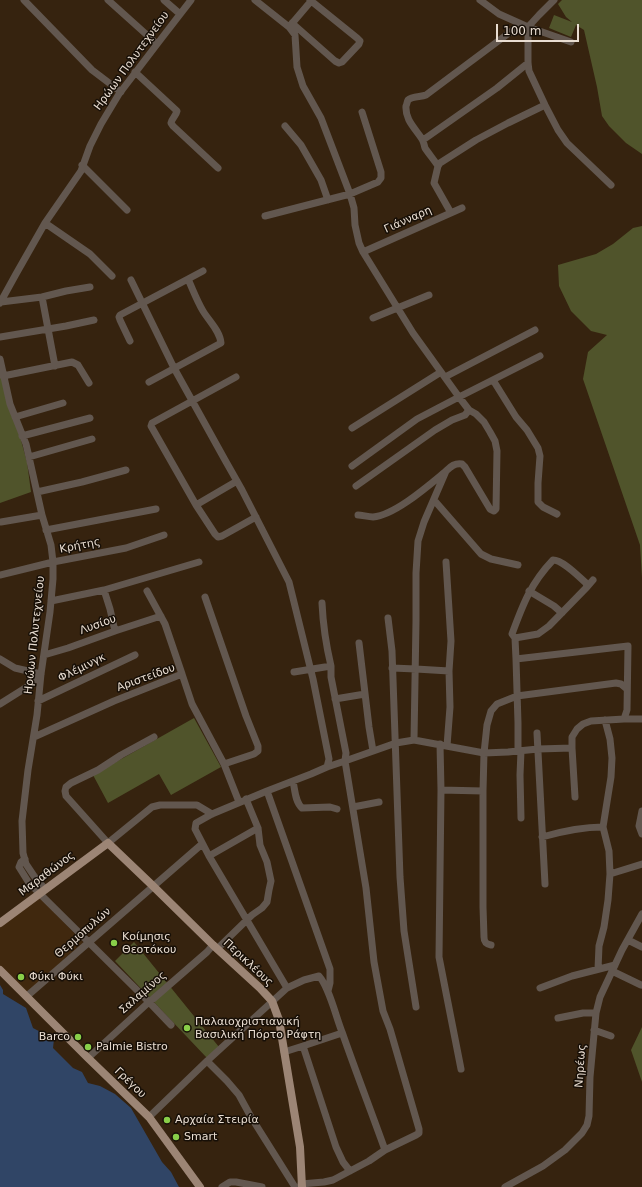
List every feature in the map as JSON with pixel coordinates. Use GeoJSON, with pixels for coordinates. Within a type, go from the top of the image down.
{"type":"FeatureCollection","features":[{"type":"Feature","properties":{"kind":"main road","name":"Περικλέους"},"geometry":{"type":"LineString","coordinates":[[108,843],[272,1001],[279,1020],[300,1147],[299,1186]]}},
{"type":"Feature","properties":{"kind":"main road","name":"Μαραθώνος"},"geometry":{"type":"LineString","coordinates":[[0,923],[108,843]]}},
{"type":"Feature","properties":{"kind":"main road","name":"Γρέγου"},"geometry":{"type":"LineString","coordinates":[[0,970],[149,1117],[200,1187]]}},
{"type":"Feature","properties":{"kind":"street"},"geometry":{"type":"LineString","coordinates":[[24,0],[92,70],[121,92]]}},
{"type":"Feature","properties":{"kind":"street"},"geometry":{"type":"LineString","coordinates":[[108,0],[157,44]]}},
{"type":"Feature","properties":{"kind":"street"},"geometry":{"type":"LineString","coordinates":[[164,0],[180,14]]}},
{"type":"Feature","properties":{"kind":"street","name":"Ηρώων Πολυτεχνείου"},"geometry":{"type":"LineString","coordinates":[[0,303],[45,223],[81,171],[90,146],[101,124],[121,92],[191,0]]}},
{"type":"Feature","properties":{"kind":"street"},"geometry":{"type":"LineString","coordinates":[[255,0],[290,25],[335,61],[340,63],[342,62],[360,42],[311,0],[290,25]]}},
{"type":"Feature","properties":{"kind":"street"},"geometry":{"type":"LineString","coordinates":[[480,0],[499,14],[528,28],[571,42]]}},
{"type":"Feature","properties":{"kind":"street"},"geometry":{"type":"LineString","coordinates":[[554,0],[528,28],[529,70],[558,130],[567,143],[611,185]]}},
{"type":"Feature","properties":{"kind":"street"},"geometry":{"type":"LineString","coordinates":[[438,166],[424,146],[423,140],[408,119],[406,104],[408,100],[426,95],[521,24]]}},
{"type":"Feature","properties":{"kind":"street"},"geometry":{"type":"LineString","coordinates":[[290,25],[295,35],[297,67],[303,86],[321,118],[350,194],[354,208],[355,225],[359,243],[363,252],[413,333],[469,410],[476,414],[484,422],[495,441],[497,451],[496,510],[494,511],[490,509],[465,467],[462,464],[458,464],[451,466],[396,508],[384,514],[373,517],[358,515]]}},
{"type":"Feature","properties":{"kind":"street"},"geometry":{"type":"LineString","coordinates":[[423,140],[497,88],[528,63]]}},
{"type":"Feature","properties":{"kind":"street"},"geometry":{"type":"LineString","coordinates":[[135,72],[177,111],[171,123],[173,126],[218,168]]}},
{"type":"Feature","properties":{"kind":"street"},"geometry":{"type":"LineString","coordinates":[[451,213],[434,183],[440,163],[476,140],[545,105]]}},
{"type":"Feature","properties":{"kind":"street"},"geometry":{"type":"LineString","coordinates":[[265,216],[350,194],[378,182],[381,178],[381,172],[362,112]]}},
{"type":"Feature","properties":{"kind":"street"},"geometry":{"type":"LineString","coordinates":[[285,126],[301,145],[321,180],[328,200]]}},
{"type":"Feature","properties":{"kind":"street"},"geometry":{"type":"LineString","coordinates":[[82,165],[127,210]]}},
{"type":"Feature","properties":{"kind":"street","name":"Γιάνναρη"},"geometry":{"type":"LineString","coordinates":[[363,252],[462,208]]}},
{"type":"Feature","properties":{"kind":"street"},"geometry":{"type":"LineString","coordinates":[[45,223],[90,254],[112,276]]}},
{"type":"Feature","properties":{"kind":"street"},"geometry":{"type":"LineString","coordinates":[[130,341],[119,317],[120,315],[203,271]]}},
{"type":"Feature","properties":{"kind":"street"},"geometry":{"type":"LineString","coordinates":[[130,280],[174,368],[237,481],[289,582],[311,670],[329,759],[327,767]]}},
{"type":"Feature","properties":{"kind":"street"},"geometry":{"type":"LineString","coordinates":[[149,382],[221,343],[221,339],[213,324],[203,311],[188,280]]}},
{"type":"Feature","properties":{"kind":"street"},"geometry":{"type":"LineString","coordinates":[[0,303],[90,287]]}},
{"type":"Feature","properties":{"kind":"street"},"geometry":{"type":"LineString","coordinates":[[373,318],[429,295]]}},
{"type":"Feature","properties":{"kind":"street"},"geometry":{"type":"LineString","coordinates":[[42,296],[55,366]]}},
{"type":"Feature","properties":{"kind":"street"},"geometry":{"type":"LineString","coordinates":[[0,337],[94,320]]}},
{"type":"Feature","properties":{"kind":"street"},"geometry":{"type":"LineString","coordinates":[[352,428],[443,374],[535,330]]}},
{"type":"Feature","properties":{"kind":"street"},"geometry":{"type":"LineString","coordinates":[[352,466],[417,420],[540,356]]}},
{"type":"Feature","properties":{"kind":"street","name":"Ηρώων Πολυτεχνείου"},"geometry":{"type":"LineString","coordinates":[[0,359],[9,399],[29,457],[42,516],[51,546],[53,562],[50,612],[22,821],[23,853],[26,864],[42,891],[89,942],[171,1025]]}},
{"type":"Feature","properties":{"kind":"street"},"geometry":{"type":"LineString","coordinates":[[3,376],[72,362],[78,365],[89,383]]}},
{"type":"Feature","properties":{"kind":"street"},"geometry":{"type":"LineString","coordinates":[[236,376],[152,422],[151,426],[196,504],[218,537],[256,517]]}},
{"type":"Feature","properties":{"kind":"street"},"geometry":{"type":"LineString","coordinates":[[493,380],[516,417],[527,430],[538,448],[540,456],[538,502],[543,507],[558,514]]}},
{"type":"Feature","properties":{"kind":"street"},"geometry":{"type":"LineString","coordinates":[[15,418],[63,403]]}},
{"type":"Feature","properties":{"kind":"street"},"geometry":{"type":"LineString","coordinates":[[356,486],[435,430],[452,420],[464,416],[469,410]]}},
{"type":"Feature","properties":{"kind":"street"},"geometry":{"type":"LineString","coordinates":[[22,436],[90,418]]}},
{"type":"Feature","properties":{"kind":"street"},"geometry":{"type":"LineString","coordinates":[[29,457],[92,439]]}},
{"type":"Feature","properties":{"kind":"street"},"geometry":{"type":"LineString","coordinates":[[37,492],[126,470]]}},
{"type":"Feature","properties":{"kind":"street"},"geometry":{"type":"LineString","coordinates":[[414,740],[416,573],[418,541],[446,471]]}},
{"type":"Feature","properties":{"kind":"street"},"geometry":{"type":"LineString","coordinates":[[196,504],[237,481]]}},
{"type":"Feature","properties":{"kind":"street"},"geometry":{"type":"LineString","coordinates":[[434,500],[481,554],[491,559],[518,565]]}},
{"type":"Feature","properties":{"kind":"street"},"geometry":{"type":"LineString","coordinates":[[46,530],[156,509]]}},
{"type":"Feature","properties":{"kind":"street"},"geometry":{"type":"LineString","coordinates":[[1,522],[42,516]]}},
{"type":"Feature","properties":{"kind":"street","name":"Κρήτης"},"geometry":{"type":"LineString","coordinates":[[0,575],[53,562],[126,548],[164,535]]}},
{"type":"Feature","properties":{"kind":"street"},"geometry":{"type":"LineString","coordinates":[[522,818],[516,659],[514,638],[512,634],[529,591],[553,560],[557,560],[562,563],[581,578],[586,583],[587,587]]}},
{"type":"Feature","properties":{"kind":"street"},"geometry":{"type":"LineString","coordinates":[[51,601],[104,590],[200,562]]}},
{"type":"Feature","properties":{"kind":"street"},"geometry":{"type":"LineString","coordinates":[[446,562],[450,626],[450,707],[443,745],[441,790],[439,957],[461,1069]]}},
{"type":"Feature","properties":{"kind":"street"},"geometry":{"type":"LineString","coordinates":[[514,638],[538,634],[549,626],[593,580]]}},
{"type":"Feature","properties":{"kind":"street"},"geometry":{"type":"LineString","coordinates":[[104,590],[115,631]]}},
{"type":"Feature","properties":{"kind":"street"},"geometry":{"type":"LineString","coordinates":[[529,591],[554,606],[562,613]]}},
{"type":"Feature","properties":{"kind":"street"},"geometry":{"type":"LineString","coordinates":[[147,592],[161,616],[168,632],[182,674]]}},
{"type":"Feature","properties":{"kind":"street"},"geometry":{"type":"LineString","coordinates":[[205,597],[246,716],[258,746],[258,751],[254,754],[224,764]]}},
{"type":"Feature","properties":{"kind":"street"},"geometry":{"type":"LineString","coordinates":[[207,1061],[239,1095],[299,1186],[333,1180],[370,1162],[385,1150],[419,1133],[383,1011],[374,962],[366,888],[345,761],[346,753],[325,640],[322,603]]}},
{"type":"Feature","properties":{"kind":"street","name":"Λυσίου"},"geometry":{"type":"LineString","coordinates":[[44,655],[161,616]]}},
{"type":"Feature","properties":{"kind":"street"},"geometry":{"type":"LineString","coordinates":[[388,618],[392,651],[400,877],[404,931],[416,1007]]}},
{"type":"Feature","properties":{"kind":"street"},"geometry":{"type":"LineString","coordinates":[[359,643],[373,751]]}},
{"type":"Feature","properties":{"kind":"street"},"geometry":{"type":"LineString","coordinates":[[516,659],[628,646],[627,710],[624,719]]}},
{"type":"Feature","properties":{"kind":"street","name":"Φλέμινγκ"},"geometry":{"type":"LineString","coordinates":[[38,701],[135,655]]}},
{"type":"Feature","properties":{"kind":"street"},"geometry":{"type":"LineString","coordinates":[[0,660],[15,668],[41,674]]}},
{"type":"Feature","properties":{"kind":"street"},"geometry":{"type":"LineString","coordinates":[[294,672],[331,666]]}},
{"type":"Feature","properties":{"kind":"street"},"geometry":{"type":"LineString","coordinates":[[392,668],[449,671]]}},
{"type":"Feature","properties":{"kind":"street"},"geometry":{"type":"LineString","coordinates":[[0,704],[27,687],[41,674]]}},
{"type":"Feature","properties":{"kind":"street","name":"Αριστείδου"},"geometry":{"type":"LineString","coordinates":[[34,737],[114,701],[182,674],[192,704],[258,828],[260,845],[267,862],[271,881],[266,902],[262,908],[247,920]]}},
{"type":"Feature","properties":{"kind":"street"},"geometry":{"type":"LineString","coordinates":[[491,946],[484,942],[483,907],[484,753],[487,725],[491,711],[497,704],[517,696],[616,683],[627,688]]}},
{"type":"Feature","properties":{"kind":"street"},"geometry":{"type":"LineString","coordinates":[[336,699],[365,694]]}},
{"type":"Feature","properties":{"kind":"street"},"geometry":{"type":"LineString","coordinates":[[575,797],[572,737],[577,729],[583,724],[591,721],[642,719]]}},
{"type":"Feature","properties":{"kind":"street"},"geometry":{"type":"LineString","coordinates":[[598,969],[599,946],[608,900],[610,874],[609,851],[602,827],[611,777],[612,758],[610,739],[605,720]]}},
{"type":"Feature","properties":{"kind":"street"},"geometry":{"type":"LineString","coordinates":[[538,733],[545,884]]}},
{"type":"Feature","properties":{"kind":"street"},"geometry":{"type":"LineString","coordinates":[[154,737],[66,787],[66,796],[108,843],[152,807],[160,805],[197,805],[212,814]]}},
{"type":"Feature","properties":{"kind":"street"},"geometry":{"type":"LineString","coordinates":[[287,988],[202,844],[195,829],[196,823],[242,800],[327,767],[396,743],[414,740],[484,753],[572,748]]}},
{"type":"Feature","properties":{"kind":"street"},"geometry":{"type":"LineString","coordinates":[[293,781],[296,798],[302,808],[330,807],[337,809]]}},
{"type":"Feature","properties":{"kind":"street"},"geometry":{"type":"LineString","coordinates":[[441,790],[484,791]]}},
{"type":"Feature","properties":{"kind":"street"},"geometry":{"type":"LineString","coordinates":[[267,791],[330,969],[330,983],[328,992]]}},
{"type":"Feature","properties":{"kind":"street"},"geometry":{"type":"LineString","coordinates":[[353,807],[379,802]]}},
{"type":"Feature","properties":{"kind":"street"},"geometry":{"type":"LineString","coordinates":[[642,811],[640,826],[642,834]]}},
{"type":"Feature","properties":{"kind":"street"},"geometry":{"type":"LineString","coordinates":[[542,836],[585,827],[602,827]]}},
{"type":"Feature","properties":{"kind":"street"},"geometry":{"type":"LineString","coordinates":[[209,856],[258,828]]}},
{"type":"Feature","properties":{"kind":"street","name":"Θερμοπυλών"},"geometry":{"type":"LineString","coordinates":[[27,996],[202,844]]}},
{"type":"Feature","properties":{"kind":"street"},"geometry":{"type":"LineString","coordinates":[[610,874],[642,864]]}},
{"type":"Feature","properties":{"kind":"street","name":"Νηρέως"},"geometry":{"type":"LineString","coordinates":[[505,1187],[543,1166],[565,1150],[582,1133],[587,1125],[589,1116],[590,1077],[594,1030],[600,997],[613,968],[642,914]]}},
{"type":"Feature","properties":{"kind":"street","name":"Σαλαμίνος"},"geometry":{"type":"LineString","coordinates":[[88,1058],[149,1002],[247,920]]}},
{"type":"Feature","properties":{"kind":"street"},"geometry":{"type":"LineString","coordinates":[[628,940],[642,947]]}},
{"type":"Feature","properties":{"kind":"street"},"geometry":{"type":"LineString","coordinates":[[540,988],[572,976],[598,969],[613,968],[641,985]]}},
{"type":"Feature","properties":{"kind":"street"},"geometry":{"type":"LineString","coordinates":[[149,1117],[207,1061],[287,988],[304,980],[319,976],[328,992],[385,1150]]}},
{"type":"Feature","properties":{"kind":"street"},"geometry":{"type":"LineString","coordinates":[[558,1018],[596,1013]]}},
{"type":"Feature","properties":{"kind":"street"},"geometry":{"type":"LineString","coordinates":[[594,1030],[610,1036]]}},
{"type":"Feature","properties":{"kind":"street"},"geometry":{"type":"LineString","coordinates":[[284,1052],[342,1033]]}},
{"type":"Feature","properties":{"kind":"street"},"geometry":{"type":"LineString","coordinates":[[303,1046],[336,1147],[343,1162],[350,1171]]}},
{"type":"Feature","properties":{"kind":"street"},"geometry":{"type":"LineString","coordinates":[[222,1187],[230,1182],[262,1187]]}},
{"type":"Feature","properties":{"kind":"shaded area"},"geometry":{"type":"Polygon","coordinates":[[[40,897],[83,943],[27,992],[0,966],[0,926],[40,897]]]}},
{"type":"Feature","properties":{"kind":"green space"},"geometry":{"type":"Polygon","coordinates":[[[562,0],[642,0],[642,154],[626,143],[609,126],[602,116],[584,30],[576,25],[571,37],[549,28],[554,15],[572,22],[566,17],[558,4],[562,0]]]}},
{"type":"Feature","properties":{"kind":"green space"},"geometry":{"type":"Polygon","coordinates":[[[642,226],[642,578],[640,545],[583,379],[588,352],[607,335],[591,331],[571,311],[559,286],[558,265],[596,254],[613,244],[633,228],[642,226]]]}},
{"type":"Feature","properties":{"kind":"green space"},"geometry":{"type":"Polygon","coordinates":[[[0,364],[27,462],[31,492],[0,503],[0,364]]]}},
{"type":"Feature","properties":{"kind":"green space"},"geometry":{"type":"Polygon","coordinates":[[[194,718],[221,767],[171,795],[159,774],[108,803],[93,775],[194,718]]]}},
{"type":"Feature","properties":{"kind":"green space"},"geometry":{"type":"Polygon","coordinates":[[[134,942],[219,1047],[207,1058],[115,961],[134,942]]]}},
{"type":"Feature","properties":{"kind":"green space"},"geometry":{"type":"Polygon","coordinates":[[[642,1027],[642,1082],[631,1050],[642,1027]]]}},
{"type":"Feature","properties":{"kind":"water"},"geometry":{"type":"Polygon","coordinates":[[[0,985],[3,990],[3,994],[26,1008],[33,1028],[54,1039],[53,1048],[73,1068],[82,1072],[88,1083],[100,1086],[115,1094],[131,1108],[162,1162],[171,1172],[179,1187],[0,1187],[0,985]]]}},
{"type":"Feature","properties":{"kind":"place","name":"Κοίμησις Θεοτόκου"},"geometry":{"type":"Point","coordinates":[114,943]}},
{"type":"Feature","properties":{"kind":"place","name":"Φύκι Φύκι"},"geometry":{"type":"Point","coordinates":[21,977]}},
{"type":"Feature","properties":{"kind":"place","name":"Παλαιοχριστιανική Βασιλική Πόρτο Ράφτη"},"geometry":{"type":"Point","coordinates":[187,1028]}},
{"type":"Feature","properties":{"kind":"place","name":"Barco"},"geometry":{"type":"Point","coordinates":[78,1037]}},
{"type":"Feature","properties":{"kind":"place","name":"Palmie Bistro"},"geometry":{"type":"Point","coordinates":[88,1047]}},
{"type":"Feature","properties":{"kind":"place","name":"Αρχαία Στειρία"},"geometry":{"type":"Point","coordinates":[167,1120]}},
{"type":"Feature","properties":{"kind":"place","name":"Smart"},"geometry":{"type":"Point","coordinates":[176,1137]}}]}
